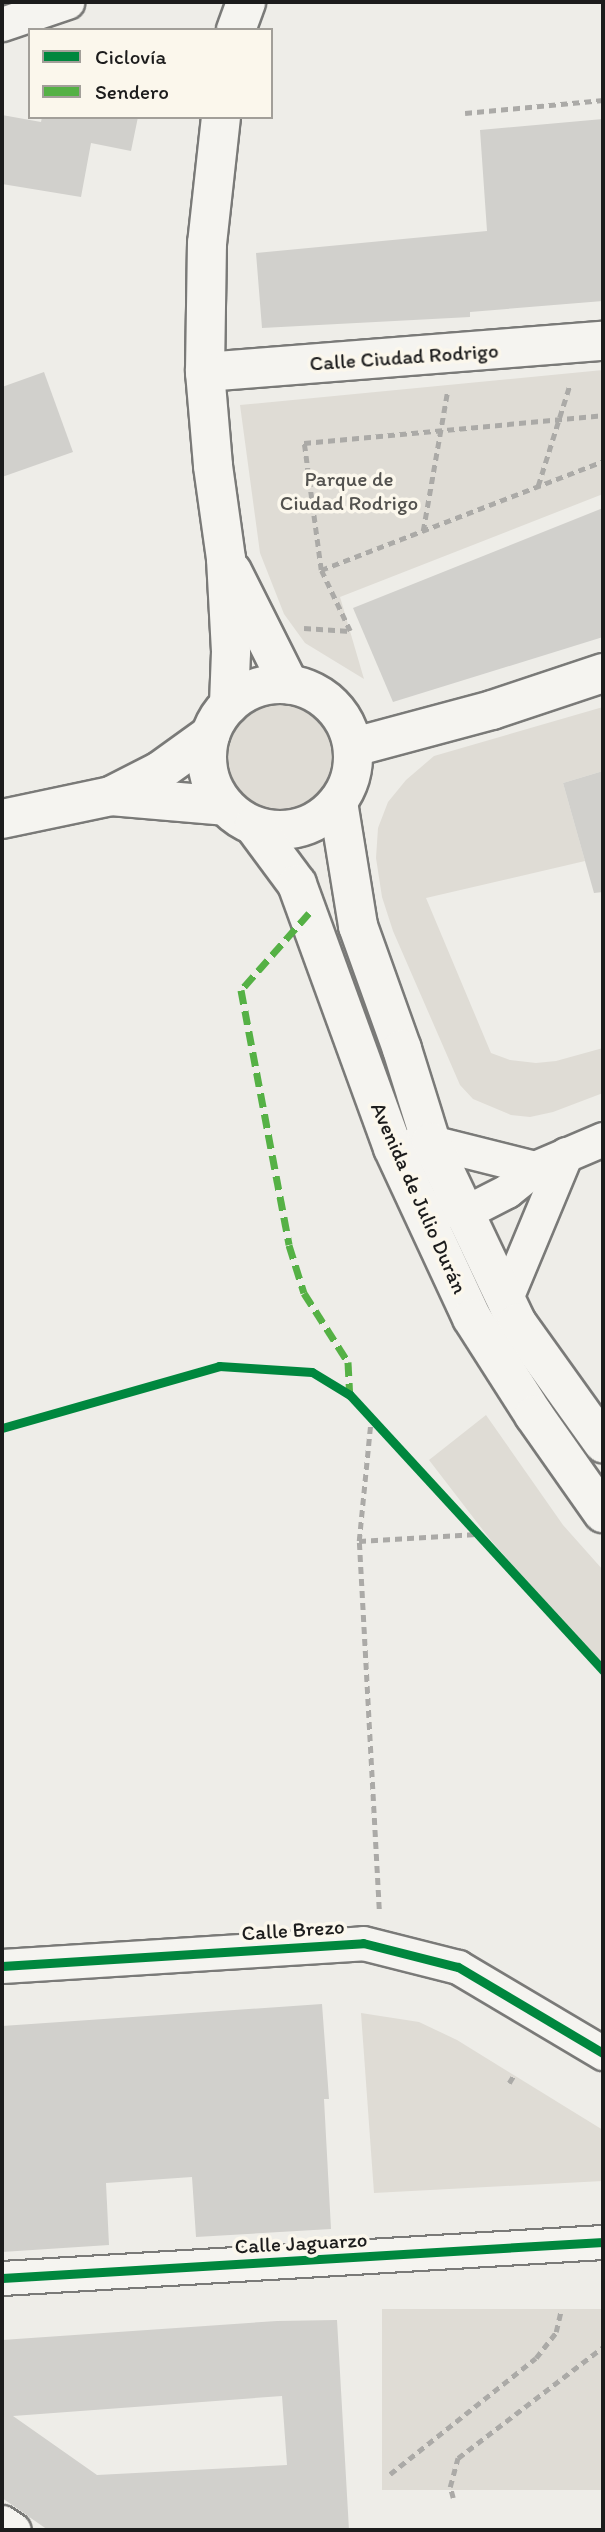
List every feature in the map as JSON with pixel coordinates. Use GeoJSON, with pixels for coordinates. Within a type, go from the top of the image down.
{"type":"FeatureCollection","features":[{"type":"Feature","properties":{"kind":"main road"},"geometry":{"type":"LineString","coordinates":[[237,28],[246,2]]}},
{"type":"Feature","properties":{"kind":"main road"},"geometry":{"type":"LineString","coordinates":[[221,119],[207,243],[205,372],[213,466],[226,559],[231,652],[219,720],[206,760],[212,785],[239,816]]}},
{"type":"Feature","properties":{"kind":"main road","name":"Calle Ciudad Rodrigo"},"geometry":{"type":"LineString","coordinates":[[205,372],[603,341]]}},
{"type":"Feature","properties":{"kind":"main road"},"geometry":{"type":"LineString","coordinates":[[226,559],[289,685]]}},
{"type":"Feature","properties":{"kind":"main road"},"geometry":{"type":"LineString","coordinates":[[354,747],[492,710],[603,673]]}},
{"type":"Feature","properties":{"kind":"main road"},"geometry":{"type":"LineString","coordinates":[[2,819],[111,796],[160,771],[247,692],[267,685],[289,685],[311,691],[343,717],[354,747],[348,783],[338,802],[320,820],[297,829],[272,831],[239,816],[111,796]]}},
{"type":"Feature","properties":{"kind":"main road","name":"Avenida de Julio Durán"},"geometry":{"type":"LineString","coordinates":[[338,802],[358,926],[402,1049],[431,1142],[517,1323],[603,1443]]}},
{"type":"Feature","properties":{"kind":"main road","name":"Avenida de Julio Durán"},"geometry":{"type":"LineString","coordinates":[[239,816],[297,884],[393,1149],[472,1318],[534,1415],[603,1513]]}},
{"type":"Feature","properties":{"kind":"street"},"geometry":{"type":"LineString","coordinates":[[2,24],[67,2]]}},
{"type":"Feature","properties":{"kind":"street"},"geometry":{"type":"LineString","coordinates":[[417,1201],[464,1213],[507,1191],[535,1168],[603,1139]]}},
{"type":"Feature","properties":{"kind":"street"},"geometry":{"type":"LineString","coordinates":[[393,1149],[431,1142],[535,1168]]}},
{"type":"Feature","properties":{"kind":"street"},"geometry":{"type":"LineString","coordinates":[[506,1298],[566,1154]]}},
{"type":"Feature","properties":{"kind":"street","name":"Calle Brezo"},"geometry":{"type":"LineString","coordinates":[[2,1966],[363,1944],[458,1967],[603,2053]]}},
{"type":"Feature","properties":{"kind":"street","name":"Calle Jaguarzo"},"geometry":{"type":"LineString","coordinates":[[2,2278],[603,2242]]}},
{"type":"Feature","properties":{"kind":"street"},"geometry":{"type":"LineString","coordinates":[[2,2522],[14,2530]]}},
{"type":"Feature","properties":{"kind":"path"},"geometry":{"type":"LineString","coordinates":[[465,113],[603,100]]}},
{"type":"Feature","properties":{"kind":"path"},"geometry":{"type":"LineString","coordinates":[[538,486],[574,373]]}},
{"type":"Feature","properties":{"kind":"path"},"geometry":{"type":"LineString","coordinates":[[422,531],[449,385]]}},
{"type":"Feature","properties":{"kind":"path"},"geometry":{"type":"LineString","coordinates":[[294,627],[350,631],[321,569],[304,443],[603,415]]}},
{"type":"Feature","properties":{"kind":"path"},"geometry":{"type":"LineString","coordinates":[[321,569],[603,461]]}},
{"type":"Feature","properties":{"kind":"path"},"geometry":{"type":"LineString","coordinates":[[367,1414],[380,1427]]}},
{"type":"Feature","properties":{"kind":"path"},"geometry":{"type":"LineString","coordinates":[[367,1414],[359,1541],[381,1948]]}},
{"type":"Feature","properties":{"kind":"path"},"geometry":{"type":"LineString","coordinates":[[468,1525],[486,1544]]}},
{"type":"Feature","properties":{"kind":"path"},"geometry":{"type":"LineString","coordinates":[[359,1541],[477,1534]]}},
{"type":"Feature","properties":{"kind":"path"},"geometry":{"type":"LineString","coordinates":[[509,2082],[514,2075]]}},
{"type":"Feature","properties":{"kind":"path"},"geometry":{"type":"LineString","coordinates":[[390,2474],[536,2358],[556,2332],[561,2311]]}},
{"type":"Feature","properties":{"kind":"path"},"geometry":{"type":"LineString","coordinates":[[453,2498],[450,2487],[458,2458],[603,2347]]}},
{"type":"Feature","properties":{"kind":"green space","name":"Parque de Ciudad Rodrigo"},"geometry":{"type":"Polygon","coordinates":[[[603,370],[603,494],[340,597],[364,679],[305,643],[284,614],[260,553],[240,405],[603,370]]]}},
{"type":"Feature","properties":{"kind":"green space"},"geometry":{"type":"Polygon","coordinates":[[[277,697],[300,701],[319,714],[332,733],[336,756],[332,779],[319,798],[300,811],[277,815],[254,811],[235,798],[222,779],[218,756],[222,733],[235,714],[254,701],[277,697]]]}},
{"type":"Feature","properties":{"kind":"green space"},"geometry":{"type":"Polygon","coordinates":[[[603,707],[603,771],[563,783],[585,861],[426,898],[491,1053],[510,1060],[536,1063],[556,1061],[603,1048],[603,1093],[553,1112],[530,1117],[511,1115],[473,1099],[460,1085],[393,931],[382,897],[376,858],[378,828],[388,802],[406,780],[434,756],[603,707]]]}},
{"type":"Feature","properties":{"kind":"green space"},"geometry":{"type":"Polygon","coordinates":[[[486,1415],[563,1525],[603,1570],[603,1663],[571,1633],[489,1538],[429,1460],[486,1415]]]}},
{"type":"Feature","properties":{"kind":"green space"},"geometry":{"type":"Polygon","coordinates":[[[361,2013],[419,2022],[457,2040],[603,2130],[603,2181],[374,2193],[361,2013]]]}},
{"type":"Feature","properties":{"kind":"green space"},"geometry":{"type":"Polygon","coordinates":[[[382,2309],[603,2309],[603,2490],[382,2490],[382,2309]]]}},
{"type":"Feature","properties":{"kind":"building"},"geometry":{"type":"Polygon","coordinates":[[[2,115],[41,122],[42,119],[138,119],[131,151],[91,143],[81,197],[2,184],[2,115]]]}},
{"type":"Feature","properties":{"kind":"building"},"geometry":{"type":"Polygon","coordinates":[[[603,119],[603,301],[470,312],[470,317],[262,328],[256,253],[487,231],[480,130],[603,119]]]}},
{"type":"Feature","properties":{"kind":"building"},"geometry":{"type":"Polygon","coordinates":[[[44,372],[73,452],[2,477],[2,387],[44,372]]]}},
{"type":"Feature","properties":{"kind":"building"},"geometry":{"type":"Polygon","coordinates":[[[603,508],[603,637],[393,702],[353,608],[603,508]]]}},
{"type":"Feature","properties":{"kind":"building"},"geometry":{"type":"Polygon","coordinates":[[[603,771],[603,892],[594,893],[563,783],[603,771]]]}},
{"type":"Feature","properties":{"kind":"building"},"geometry":{"type":"Polygon","coordinates":[[[322,2004],[329,2099],[324,2099],[331,2229],[196,2237],[192,2177],[106,2183],[109,2245],[2,2252],[2,2026],[322,2004]]]}},
{"type":"Feature","properties":{"kind":"building"},"geometry":{"type":"Polygon","coordinates":[[[337,2320],[349,2530],[48,2530],[2,2498],[2,2340],[277,2321],[337,2320]],[[282,2396],[13,2416],[97,2475],[287,2465],[282,2396]]]}},
{"type":"Feature","properties":{"kind":"marked path"},"geometry":{"type":"LineString","coordinates":[[309,913],[241,990],[289,1245],[304,1293],[348,1362],[350,1395]]}},
{"type":"Feature","properties":{"kind":"cycle path"},"geometry":{"type":"LineString","coordinates":[[2,1428],[219,1366],[312,1372],[350,1395],[603,1670]]}},
{"type":"Feature","properties":{"kind":"cycle path"},"geometry":{"type":"LineString","coordinates":[[2,1966],[363,1943],[458,1967],[603,2053]]}},
{"type":"Feature","properties":{"kind":"cycle path"},"geometry":{"type":"LineString","coordinates":[[2,2278],[603,2242]]}}]}
